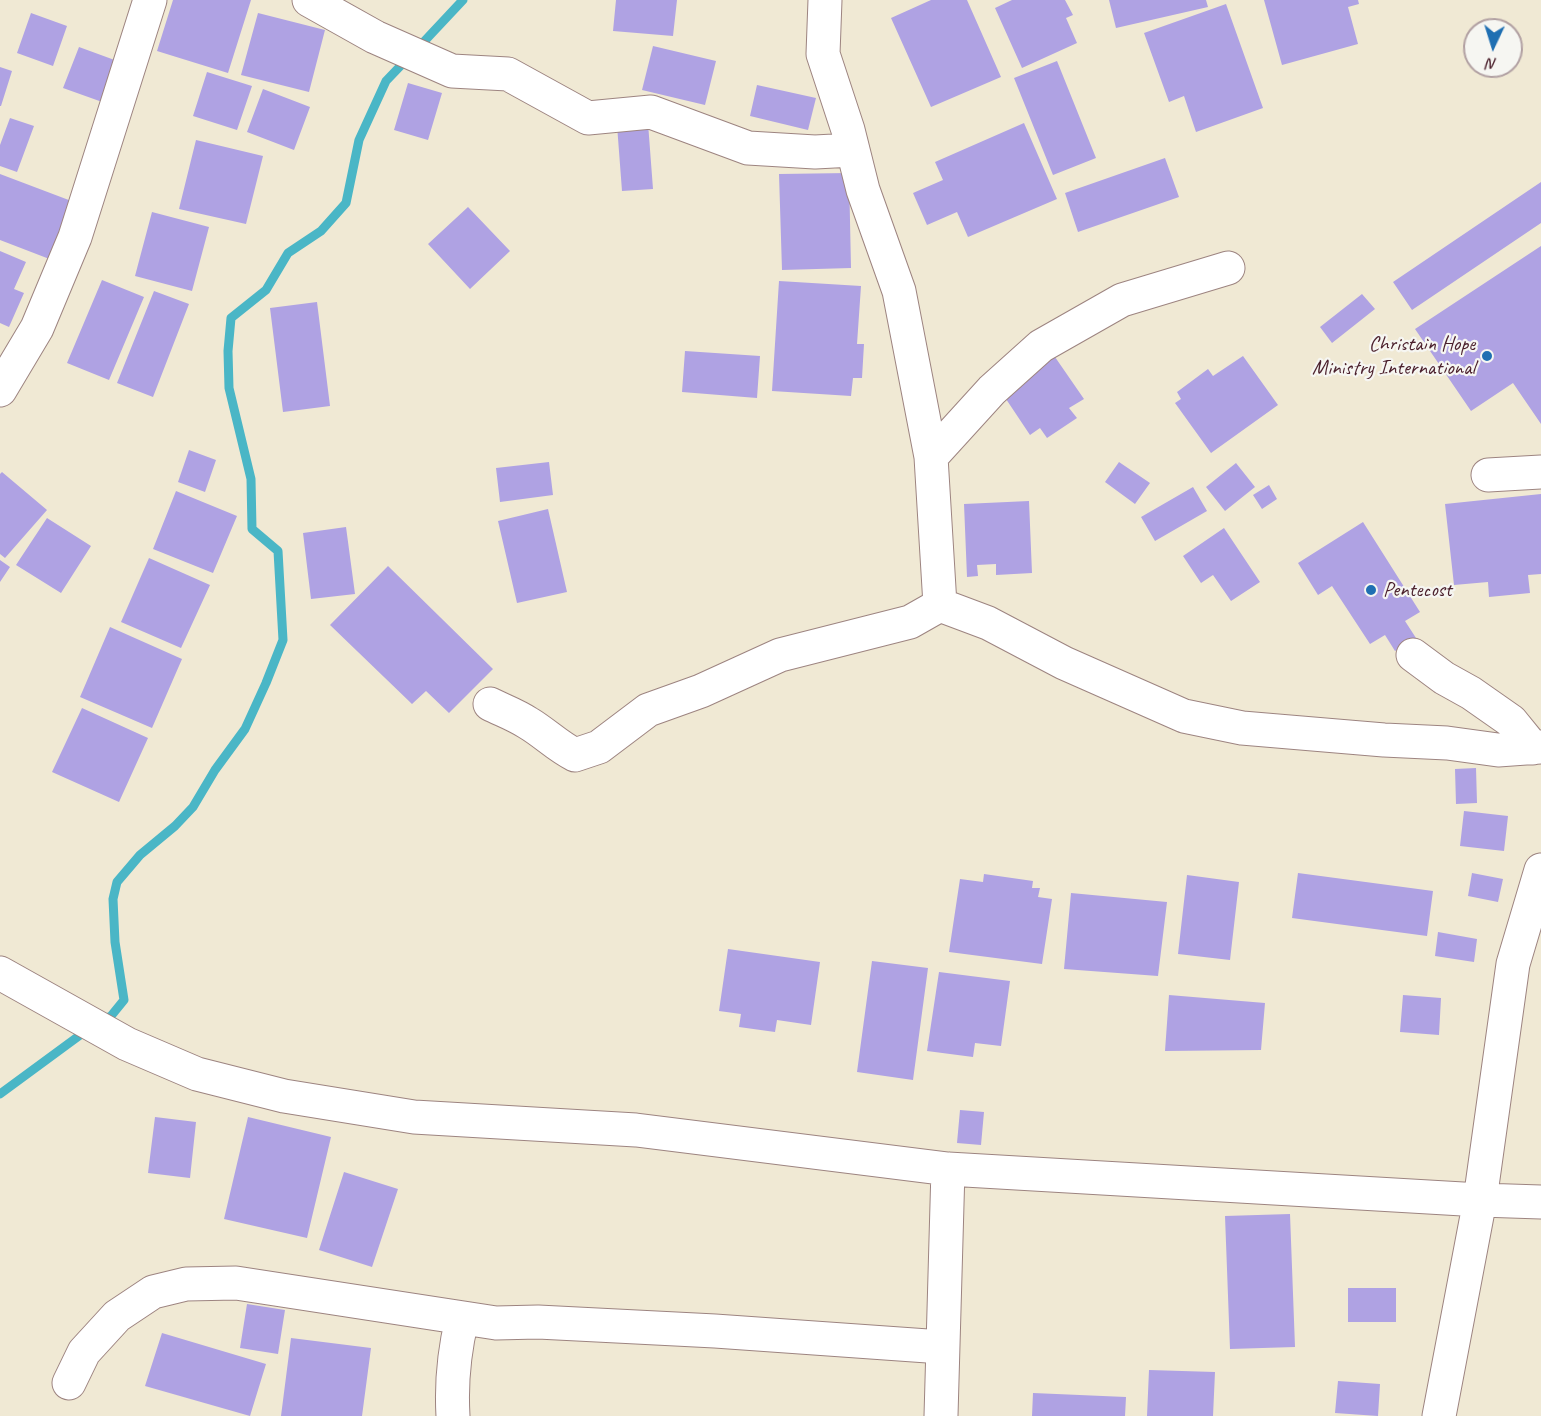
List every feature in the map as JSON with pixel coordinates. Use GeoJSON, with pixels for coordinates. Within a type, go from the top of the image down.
{"type":"FeatureCollection","features":[{"type":"Feature","properties":{"kind":"street"},"geometry":{"type":"LineString","coordinates":[[0,390],[37,328],[75,237],[150,0]]}},
{"type":"Feature","properties":{"kind":"street"},"geometry":{"type":"LineString","coordinates":[[309,0],[375,37],[452,71],[508,74],[588,118],[651,112],[748,148],[815,152],[853,150]]}},
{"type":"Feature","properties":{"kind":"street"},"geometry":{"type":"LineString","coordinates":[[825,0],[823,54],[863,190],[899,291],[931,457],[940,604]]}},
{"type":"Feature","properties":{"kind":"street"},"geometry":{"type":"LineString","coordinates":[[931,457],[992,390],[1041,346],[1122,300],[1228,268]]}},
{"type":"Feature","properties":{"kind":"street"},"geometry":{"type":"LineString","coordinates":[[1488,475],[1541,472]]}},
{"type":"Feature","properties":{"kind":"street"},"geometry":{"type":"LineString","coordinates":[[490,704],[525,721],[557,746],[575,755],[599,747],[648,710],[701,691],[780,655],[910,622],[940,604]]}},
{"type":"Feature","properties":{"kind":"street"},"geometry":{"type":"LineString","coordinates":[[940,604],[988,623],[1064,663],[1184,716],[1242,728],[1447,743],[1498,750],[1537,748]]}},
{"type":"Feature","properties":{"kind":"street"},"geometry":{"type":"LineString","coordinates":[[1413,655],[1510,721],[1537,748]]}},
{"type":"Feature","properties":{"kind":"street"},"geometry":{"type":"LineString","coordinates":[[1439,1416],[1480,1200],[1513,964],[1541,870]]}},
{"type":"Feature","properties":{"kind":"street"},"geometry":{"type":"LineString","coordinates":[[0,973],[127,1044],[197,1074],[284,1096],[414,1117],[636,1130],[948,1169],[1541,1202]]}},
{"type":"Feature","properties":{"kind":"street"},"geometry":{"type":"LineString","coordinates":[[941,1416],[948,1169]]}},
{"type":"Feature","properties":{"kind":"street"},"geometry":{"type":"LineString","coordinates":[[69,1383],[84,1352],[117,1316],[153,1292],[186,1284],[236,1283],[496,1323],[538,1322],[715,1330],[942,1347]]}},
{"type":"Feature","properties":{"kind":"street"},"geometry":{"type":"LineString","coordinates":[[453,1416],[451,1388],[454,1354],[462,1319]]}},
{"type":"Feature","properties":{"kind":"building"},"geometry":{"type":"Polygon","coordinates":[[[173,0],[251,0],[228,73],[157,51],[173,0]]]}},
{"type":"Feature","properties":{"kind":"building"},"geometry":{"type":"Polygon","coordinates":[[[616,0],[677,0],[673,36],[613,31],[616,0]]]}},
{"type":"Feature","properties":{"kind":"building"},"geometry":{"type":"Polygon","coordinates":[[[931,0],[967,0],[1001,77],[931,107],[891,18],[931,0]]]}},
{"type":"Feature","properties":{"kind":"building"},"geometry":{"type":"Polygon","coordinates":[[[1012,0],[1065,0],[1073,15],[1066,18],[1077,43],[1022,68],[995,8],[1012,0]]]}},
{"type":"Feature","properties":{"kind":"building"},"geometry":{"type":"Polygon","coordinates":[[[1109,0],[1206,0],[1208,7],[1116,28],[1109,0]]]}},
{"type":"Feature","properties":{"kind":"building"},"geometry":{"type":"Polygon","coordinates":[[[1264,0],[1358,0],[1359,4],[1348,7],[1358,44],[1282,65],[1264,0]]]}},
{"type":"Feature","properties":{"kind":"building"},"geometry":{"type":"Polygon","coordinates":[[[1226,4],[1263,108],[1196,132],[1184,96],[1169,102],[1144,33],[1226,4]]]}},
{"type":"Feature","properties":{"kind":"building"},"geometry":{"type":"Polygon","coordinates":[[[31,13],[67,26],[53,66],[17,53],[31,13]]]}},
{"type":"Feature","properties":{"kind":"building"},"geometry":{"type":"Polygon","coordinates":[[[258,13],[325,30],[309,92],[241,75],[258,13]]]}},
{"type":"Feature","properties":{"kind":"building"},"geometry":{"type":"Polygon","coordinates":[[[653,46],[716,61],[705,105],[642,90],[653,46]]]}},
{"type":"Feature","properties":{"kind":"building"},"geometry":{"type":"Polygon","coordinates":[[[79,47],[120,62],[105,103],[63,88],[79,47]]]}},
{"type":"Feature","properties":{"kind":"building"},"geometry":{"type":"Polygon","coordinates":[[[1057,61],[1096,158],[1053,175],[1014,78],[1057,61]]]}},
{"type":"Feature","properties":{"kind":"building"},"geometry":{"type":"Polygon","coordinates":[[[0,67],[12,71],[1,106],[0,106],[0,67]]]}},
{"type":"Feature","properties":{"kind":"building"},"geometry":{"type":"Polygon","coordinates":[[[207,72],[252,86],[237,130],[193,116],[207,72]]]}},
{"type":"Feature","properties":{"kind":"building"},"geometry":{"type":"Polygon","coordinates":[[[408,83],[442,93],[428,140],[394,130],[408,83]]]}},
{"type":"Feature","properties":{"kind":"building"},"geometry":{"type":"Polygon","coordinates":[[[757,85],[816,98],[808,130],[750,116],[757,85]]]}},
{"type":"Feature","properties":{"kind":"building"},"geometry":{"type":"Polygon","coordinates":[[[263,89],[310,107],[294,150],[247,132],[263,89]]]}},
{"type":"Feature","properties":{"kind":"building"},"geometry":{"type":"Polygon","coordinates":[[[10,118],[34,126],[17,172],[0,166],[0,145],[10,118]]]}},
{"type":"Feature","properties":{"kind":"building"},"geometry":{"type":"Polygon","coordinates":[[[648,123],[653,189],[622,191],[617,125],[648,123]]]}},
{"type":"Feature","properties":{"kind":"building"},"geometry":{"type":"Polygon","coordinates":[[[1024,123],[1057,199],[968,237],[957,212],[927,225],[913,193],[943,180],[935,162],[1024,123]]]}},
{"type":"Feature","properties":{"kind":"building"},"geometry":{"type":"Polygon","coordinates":[[[196,140],[263,156],[246,224],[179,209],[196,140]]]}},
{"type":"Feature","properties":{"kind":"building"},"geometry":{"type":"Polygon","coordinates":[[[1165,158],[1179,197],[1078,232],[1065,193],[1165,158]]]}},
{"type":"Feature","properties":{"kind":"building"},"geometry":{"type":"Polygon","coordinates":[[[849,173],[851,268],[782,270],[779,174],[849,173]]]}},
{"type":"Feature","properties":{"kind":"building"},"geometry":{"type":"Polygon","coordinates":[[[0,174],[74,202],[52,260],[0,240],[0,174]]]}},
{"type":"Feature","properties":{"kind":"building"},"geometry":{"type":"Polygon","coordinates":[[[1541,182],[1541,223],[1412,310],[1393,282],[1541,182]]]}},
{"type":"Feature","properties":{"kind":"building"},"geometry":{"type":"Polygon","coordinates":[[[468,207],[510,251],[470,289],[428,244],[468,207]]]}},
{"type":"Feature","properties":{"kind":"building"},"geometry":{"type":"Polygon","coordinates":[[[152,212],[209,227],[192,291],[135,276],[152,212]]]}},
{"type":"Feature","properties":{"kind":"building","name":"Christain Hope Ministry International"},"geometry":{"type":"Polygon","coordinates":[[[1541,246],[1541,424],[1513,383],[1471,411],[1415,329],[1541,246]]]}},
{"type":"Feature","properties":{"kind":"building"},"geometry":{"type":"Polygon","coordinates":[[[0,251],[26,262],[14,289],[24,293],[9,327],[0,323],[0,251]]]}},
{"type":"Feature","properties":{"kind":"building"},"geometry":{"type":"Polygon","coordinates":[[[102,280],[144,297],[109,380],[67,363],[102,280]]]}},
{"type":"Feature","properties":{"kind":"building"},"geometry":{"type":"Polygon","coordinates":[[[779,281],[861,286],[857,344],[864,344],[862,378],[853,378],[851,396],[772,391],[779,281]]]}},
{"type":"Feature","properties":{"kind":"building"},"geometry":{"type":"Polygon","coordinates":[[[154,291],[189,304],[153,397],[117,383],[154,291]]]}},
{"type":"Feature","properties":{"kind":"building"},"geometry":{"type":"Polygon","coordinates":[[[1362,294],[1375,309],[1332,343],[1320,327],[1362,294]]]}},
{"type":"Feature","properties":{"kind":"building"},"geometry":{"type":"Polygon","coordinates":[[[317,302],[330,406],[283,412],[270,308],[317,302]]]}},
{"type":"Feature","properties":{"kind":"building"},"geometry":{"type":"Polygon","coordinates":[[[685,351],[760,356],[757,398],[682,392],[685,351]]]}},
{"type":"Feature","properties":{"kind":"building"},"geometry":{"type":"Polygon","coordinates":[[[1243,356],[1278,405],[1211,453],[1175,403],[1181,399],[1177,392],[1208,369],[1213,376],[1243,356]]]}},
{"type":"Feature","properties":{"kind":"building"},"geometry":{"type":"Polygon","coordinates":[[[1055,357],[1084,399],[1069,408],[1077,418],[1047,438],[1040,428],[1030,435],[1002,393],[1055,357]]]}},
{"type":"Feature","properties":{"kind":"building"},"geometry":{"type":"Polygon","coordinates":[[[189,450],[216,460],[205,492],[178,482],[189,450]]]}},
{"type":"Feature","properties":{"kind":"building"},"geometry":{"type":"Polygon","coordinates":[[[549,462],[553,495],[500,502],[496,468],[549,462]]]}},
{"type":"Feature","properties":{"kind":"building"},"geometry":{"type":"Polygon","coordinates":[[[1119,462],[1150,483],[1135,504],[1105,482],[1119,462]]]}},
{"type":"Feature","properties":{"kind":"building"},"geometry":{"type":"Polygon","coordinates":[[[1236,463],[1255,487],[1225,511],[1206,487],[1236,463]]]}},
{"type":"Feature","properties":{"kind":"building"},"geometry":{"type":"Polygon","coordinates":[[[2,472],[47,510],[5,558],[0,554],[0,474],[2,472]]]}},
{"type":"Feature","properties":{"kind":"building"},"geometry":{"type":"Polygon","coordinates":[[[1269,485],[1277,499],[1262,509],[1253,495],[1269,485]]]}},
{"type":"Feature","properties":{"kind":"building"},"geometry":{"type":"Polygon","coordinates":[[[1193,487],[1207,511],[1155,541],[1141,517],[1193,487]]]}},
{"type":"Feature","properties":{"kind":"building"},"geometry":{"type":"Polygon","coordinates":[[[176,491],[237,516],[213,573],[153,549],[176,491]]]}},
{"type":"Feature","properties":{"kind":"building"},"geometry":{"type":"Polygon","coordinates":[[[1541,494],[1541,574],[1528,575],[1530,593],[1489,597],[1488,582],[1454,585],[1445,504],[1541,494]]]}},
{"type":"Feature","properties":{"kind":"building"},"geometry":{"type":"Polygon","coordinates":[[[1029,501],[1032,573],[996,575],[996,564],[977,565],[978,576],[967,577],[964,504],[1029,501]]]}},
{"type":"Feature","properties":{"kind":"building"},"geometry":{"type":"Polygon","coordinates":[[[548,509],[567,592],[517,603],[498,521],[548,509]]]}},
{"type":"Feature","properties":{"kind":"building"},"geometry":{"type":"Polygon","coordinates":[[[47,518],[91,546],[61,593],[16,565],[47,518]]]}},
{"type":"Feature","properties":{"kind":"building","name":"Pentecost"},"geometry":{"type":"Polygon","coordinates":[[[1363,522],[1420,612],[1405,621],[1416,638],[1395,651],[1385,635],[1370,644],[1332,586],[1318,595],[1298,563],[1363,522]]]}},
{"type":"Feature","properties":{"kind":"building"},"geometry":{"type":"Polygon","coordinates":[[[346,527],[355,594],[311,599],[303,533],[346,527]]]}},
{"type":"Feature","properties":{"kind":"building"},"geometry":{"type":"Polygon","coordinates":[[[1224,528],[1260,582],[1231,601],[1213,575],[1201,583],[1183,556],[1224,528]]]}},
{"type":"Feature","properties":{"kind":"building"},"geometry":{"type":"Polygon","coordinates":[[[149,558],[210,585],[181,648],[121,622],[149,558]]]}},
{"type":"Feature","properties":{"kind":"building"},"geometry":{"type":"Polygon","coordinates":[[[0,560],[10,567],[0,582],[0,560]]]}},
{"type":"Feature","properties":{"kind":"building"},"geometry":{"type":"Polygon","coordinates":[[[388,566],[493,669],[449,713],[426,691],[412,704],[330,625],[388,566]]]}},
{"type":"Feature","properties":{"kind":"building"},"geometry":{"type":"Polygon","coordinates":[[[110,627],[182,659],[152,728],[80,697],[110,627]]]}},
{"type":"Feature","properties":{"kind":"building"},"geometry":{"type":"Polygon","coordinates":[[[82,708],[148,738],[119,802],[52,772],[82,708]]]}},
{"type":"Feature","properties":{"kind":"building"},"geometry":{"type":"Polygon","coordinates":[[[1476,768],[1477,803],[1456,804],[1455,769],[1476,768]]]}},
{"type":"Feature","properties":{"kind":"building"},"geometry":{"type":"Polygon","coordinates":[[[1464,811],[1508,816],[1504,851],[1460,846],[1464,811]]]}},
{"type":"Feature","properties":{"kind":"building"},"geometry":{"type":"Polygon","coordinates":[[[1298,873],[1433,891],[1427,936],[1292,918],[1298,873]]]}},
{"type":"Feature","properties":{"kind":"building"},"geometry":{"type":"Polygon","coordinates":[[[1472,873],[1503,879],[1498,902],[1468,896],[1472,873]]]}},
{"type":"Feature","properties":{"kind":"building"},"geometry":{"type":"Polygon","coordinates":[[[984,874],[1033,881],[1032,888],[1040,888],[1038,897],[1052,899],[1042,964],[949,952],[960,879],[983,882],[984,874]]]}},
{"type":"Feature","properties":{"kind":"building"},"geometry":{"type":"Polygon","coordinates":[[[1187,875],[1239,882],[1230,960],[1178,954],[1187,875]]]}},
{"type":"Feature","properties":{"kind":"building"},"geometry":{"type":"Polygon","coordinates":[[[1071,893],[1167,902],[1158,976],[1064,969],[1071,893]]]}},
{"type":"Feature","properties":{"kind":"building"},"geometry":{"type":"Polygon","coordinates":[[[1438,932],[1477,939],[1474,962],[1435,956],[1438,932]]]}},
{"type":"Feature","properties":{"kind":"building"},"geometry":{"type":"Polygon","coordinates":[[[728,949],[820,962],[811,1025],[777,1020],[775,1032],[739,1027],[741,1014],[719,1011],[728,949]]]}},
{"type":"Feature","properties":{"kind":"building"},"geometry":{"type":"Polygon","coordinates":[[[872,961],[928,968],[913,1080],[857,1072],[872,961]]]}},
{"type":"Feature","properties":{"kind":"building"},"geometry":{"type":"Polygon","coordinates":[[[939,972],[1010,981],[1001,1046],[975,1043],[973,1057],[927,1051],[939,972]]]}},
{"type":"Feature","properties":{"kind":"building"},"geometry":{"type":"Polygon","coordinates":[[[1169,995],[1265,1003],[1261,1050],[1165,1051],[1169,995]]]}},
{"type":"Feature","properties":{"kind":"building"},"geometry":{"type":"Polygon","coordinates":[[[1403,995],[1441,998],[1439,1035],[1400,1032],[1403,995]]]}},
{"type":"Feature","properties":{"kind":"building"},"geometry":{"type":"Polygon","coordinates":[[[960,1110],[984,1112],[981,1145],[957,1143],[960,1110]]]}},
{"type":"Feature","properties":{"kind":"building"},"geometry":{"type":"Polygon","coordinates":[[[155,1117],[196,1122],[190,1178],[148,1173],[155,1117]]]}},
{"type":"Feature","properties":{"kind":"building"},"geometry":{"type":"Polygon","coordinates":[[[248,1117],[331,1137],[307,1238],[224,1219],[248,1117]]]}},
{"type":"Feature","properties":{"kind":"building"},"geometry":{"type":"Polygon","coordinates":[[[344,1172],[398,1189],[372,1267],[319,1250],[344,1172]]]}},
{"type":"Feature","properties":{"kind":"building"},"geometry":{"type":"Polygon","coordinates":[[[1290,1214],[1295,1347],[1230,1349],[1225,1216],[1290,1214]]]}},
{"type":"Feature","properties":{"kind":"building"},"geometry":{"type":"Polygon","coordinates":[[[1348,1288],[1396,1288],[1396,1322],[1348,1322],[1348,1288]]]}},
{"type":"Feature","properties":{"kind":"building"},"geometry":{"type":"Polygon","coordinates":[[[247,1304],[285,1310],[278,1354],[240,1348],[247,1304]]]}},
{"type":"Feature","properties":{"kind":"building"},"geometry":{"type":"Polygon","coordinates":[[[162,1333],[266,1364],[250,1416],[145,1386],[162,1333]]]}},
{"type":"Feature","properties":{"kind":"building"},"geometry":{"type":"Polygon","coordinates":[[[291,1338],[371,1348],[362,1416],[281,1416],[291,1338]]]}},
{"type":"Feature","properties":{"kind":"building"},"geometry":{"type":"Polygon","coordinates":[[[1149,1370],[1215,1372],[1213,1416],[1147,1416],[1149,1370]]]}},
{"type":"Feature","properties":{"kind":"building"},"geometry":{"type":"Polygon","coordinates":[[[1338,1381],[1380,1384],[1378,1416],[1335,1413],[1338,1381]]]}},
{"type":"Feature","properties":{"kind":"building"},"geometry":{"type":"Polygon","coordinates":[[[1033,1393],[1126,1397],[1125,1416],[1032,1416],[1033,1393]]]}},
{"type":"Feature","properties":{"kind":"waterway"},"geometry":{"type":"LineString","coordinates":[[418,48],[463,0]]}},
{"type":"Feature","properties":{"kind":"waterway"},"geometry":{"type":"LineString","coordinates":[[102,1021],[111,1016],[124,1000],[115,942],[113,899],[117,882],[140,855],[175,826],[193,807],[215,770],[245,729],[283,640],[278,551],[252,529],[251,479],[229,388],[228,351],[231,318],[266,290],[288,253],[321,231],[346,203],[359,140],[386,81],[408,58]]}},
{"type":"Feature","properties":{"kind":"waterway"},"geometry":{"type":"LineString","coordinates":[[0,1094],[87,1030]]}},
{"type":"Feature","properties":{"kind":"place","name":"Christain Hope Ministry International"},"geometry":{"type":"Point","coordinates":[1487,356]}},
{"type":"Feature","properties":{"kind":"place","name":"Pentecost"},"geometry":{"type":"Point","coordinates":[1371,590]}}]}
